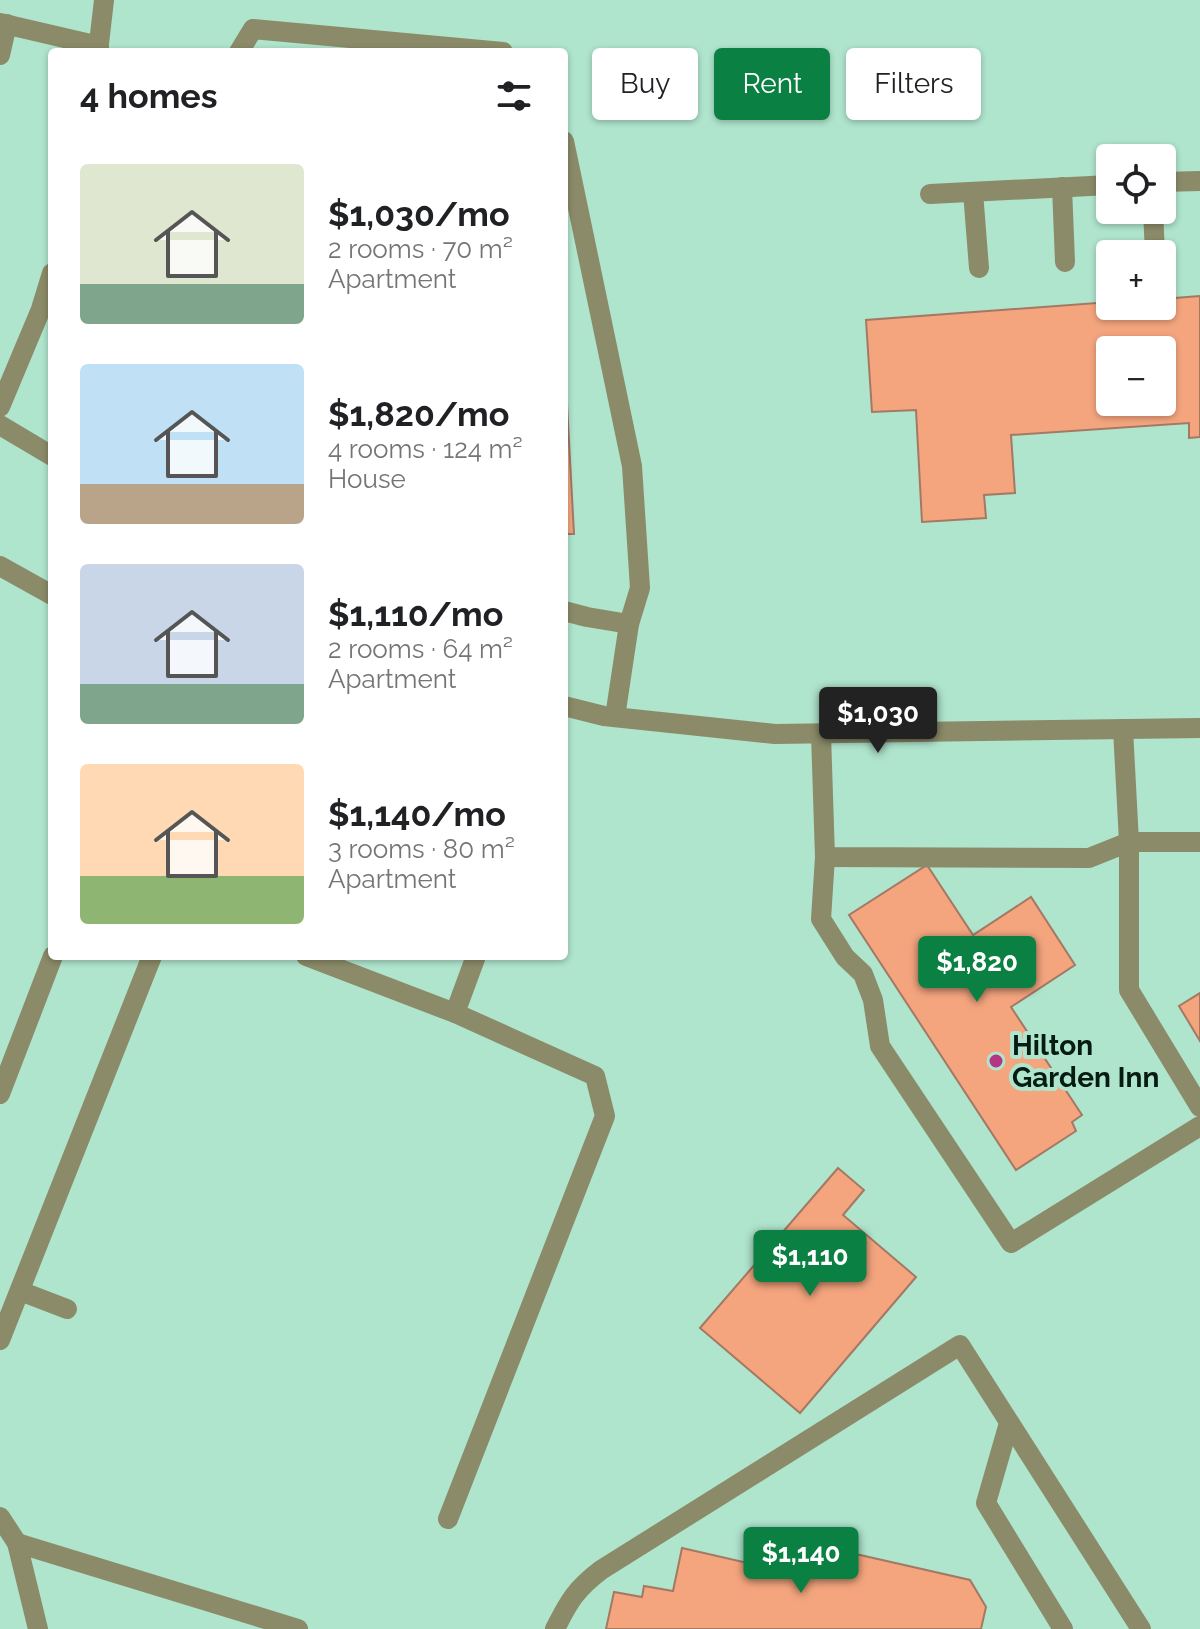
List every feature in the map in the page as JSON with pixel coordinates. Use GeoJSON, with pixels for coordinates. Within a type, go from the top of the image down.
{"type":"FeatureCollection","features":[{"type":"Feature","properties":{"kind":"street"},"geometry":{"type":"LineString","coordinates":[[99,48],[104,0]]}},
{"type":"Feature","properties":{"kind":"street"},"geometry":{"type":"LineString","coordinates":[[0,55],[3,24],[95,48]]}},
{"type":"Feature","properties":{"kind":"street"},"geometry":{"type":"LineString","coordinates":[[241,48],[253,29],[460,48]]}},
{"type":"Feature","properties":{"kind":"street"},"geometry":{"type":"LineString","coordinates":[[568,160],[632,466],[640,588],[629,624],[615,717]]}},
{"type":"Feature","properties":{"kind":"street"},"geometry":{"type":"LineString","coordinates":[[1176,182],[1200,181]]}},
{"type":"Feature","properties":{"kind":"street"},"geometry":{"type":"LineString","coordinates":[[930,194],[1096,186]]}},
{"type":"Feature","properties":{"kind":"street"},"geometry":{"type":"LineString","coordinates":[[1062,187],[1065,262]]}},
{"type":"Feature","properties":{"kind":"street"},"geometry":{"type":"LineString","coordinates":[[973,192],[979,268]]}},
{"type":"Feature","properties":{"kind":"street"},"geometry":{"type":"LineString","coordinates":[[0,407],[48,286]]}},
{"type":"Feature","properties":{"kind":"street"},"geometry":{"type":"LineString","coordinates":[[0,425],[48,454]]}},
{"type":"Feature","properties":{"kind":"street"},"geometry":{"type":"LineString","coordinates":[[0,566],[48,593]]}},
{"type":"Feature","properties":{"kind":"street"},"geometry":{"type":"LineString","coordinates":[[568,612],[629,624]]}},
{"type":"Feature","properties":{"kind":"street"},"geometry":{"type":"LineString","coordinates":[[568,707],[615,717],[775,734],[1200,728]]}},
{"type":"Feature","properties":{"kind":"street"},"geometry":{"type":"LineString","coordinates":[[1123,729],[1129,842],[1129,990],[1200,1107]]}},
{"type":"Feature","properties":{"kind":"street"},"geometry":{"type":"LineString","coordinates":[[821,734],[825,857],[821,919],[845,957],[863,974],[873,1000],[880,1046],[1011,1243],[1200,1126]]}},
{"type":"Feature","properties":{"kind":"street"},"geometry":{"type":"LineString","coordinates":[[825,857],[1089,858],[1129,842],[1200,842]]}},
{"type":"Feature","properties":{"kind":"street"},"geometry":{"type":"LineString","coordinates":[[0,1094],[51,960]]}},
{"type":"Feature","properties":{"kind":"street"},"geometry":{"type":"LineString","coordinates":[[0,1340],[150,960]]}},
{"type":"Feature","properties":{"kind":"street"},"geometry":{"type":"LineString","coordinates":[[316,960],[455,1013],[595,1076],[605,1116],[448,1519]]}},
{"type":"Feature","properties":{"kind":"street"},"geometry":{"type":"LineString","coordinates":[[455,1013],[475,960]]}},
{"type":"Feature","properties":{"kind":"street"},"geometry":{"type":"LineString","coordinates":[[20,1291],[67,1309]]}},
{"type":"Feature","properties":{"kind":"street"},"geometry":{"type":"LineString","coordinates":[[555,1629],[568,1602],[581,1585],[601,1570],[960,1345],[1141,1629]]}},
{"type":"Feature","properties":{"kind":"street"},"geometry":{"type":"LineString","coordinates":[[1009,1423],[986,1503],[1063,1629]]}},
{"type":"Feature","properties":{"kind":"street"},"geometry":{"type":"LineString","coordinates":[[0,1517],[17,1543],[38,1629]]}},
{"type":"Feature","properties":{"kind":"street"},"geometry":{"type":"LineString","coordinates":[[17,1543],[298,1629]]}},
{"type":"Feature","properties":{"kind":"building"},"geometry":{"type":"Polygon","coordinates":[[[1200,296],[1200,437],[1189,438],[1189,423],[1011,435],[1015,493],[984,495],[986,518],[922,522],[916,410],[872,412],[866,320],[1096,303],[1096,320],[1176,320],[1176,298],[1200,296]]]}},
{"type":"Feature","properties":{"kind":"building"},"geometry":{"type":"Polygon","coordinates":[[[568,422],[574,534],[568,534],[568,422]]]}},
{"type":"Feature","properties":{"kind":"building","name":"Hilton Garden Inn"},"geometry":{"type":"Polygon","coordinates":[[[927,865],[973,935],[1031,897],[1075,965],[1011,1007],[1082,1115],[1072,1122],[1076,1131],[1016,1170],[849,915],[927,865]]]}},
{"type":"Feature","properties":{"kind":"building"},"geometry":{"type":"Polygon","coordinates":[[[1200,993],[1200,1041],[1179,1006],[1200,993]]]}},
{"type":"Feature","properties":{"kind":"building"},"geometry":{"type":"Polygon","coordinates":[[[838,1168],[864,1190],[843,1215],[916,1277],[800,1413],[700,1328],[838,1168]]]}},
{"type":"Feature","properties":{"kind":"building"},"geometry":{"type":"Polygon","coordinates":[[[772,1535],[970,1580],[986,1607],[981,1629],[606,1629],[614,1592],[642,1597],[644,1586],[673,1591],[682,1548],[765,1567],[772,1535]]]}},
{"type":"Feature","properties":{"kind":"place","name":"Hilton Garden Inn"},"geometry":{"type":"Point","coordinates":[996,1061]}}]}
